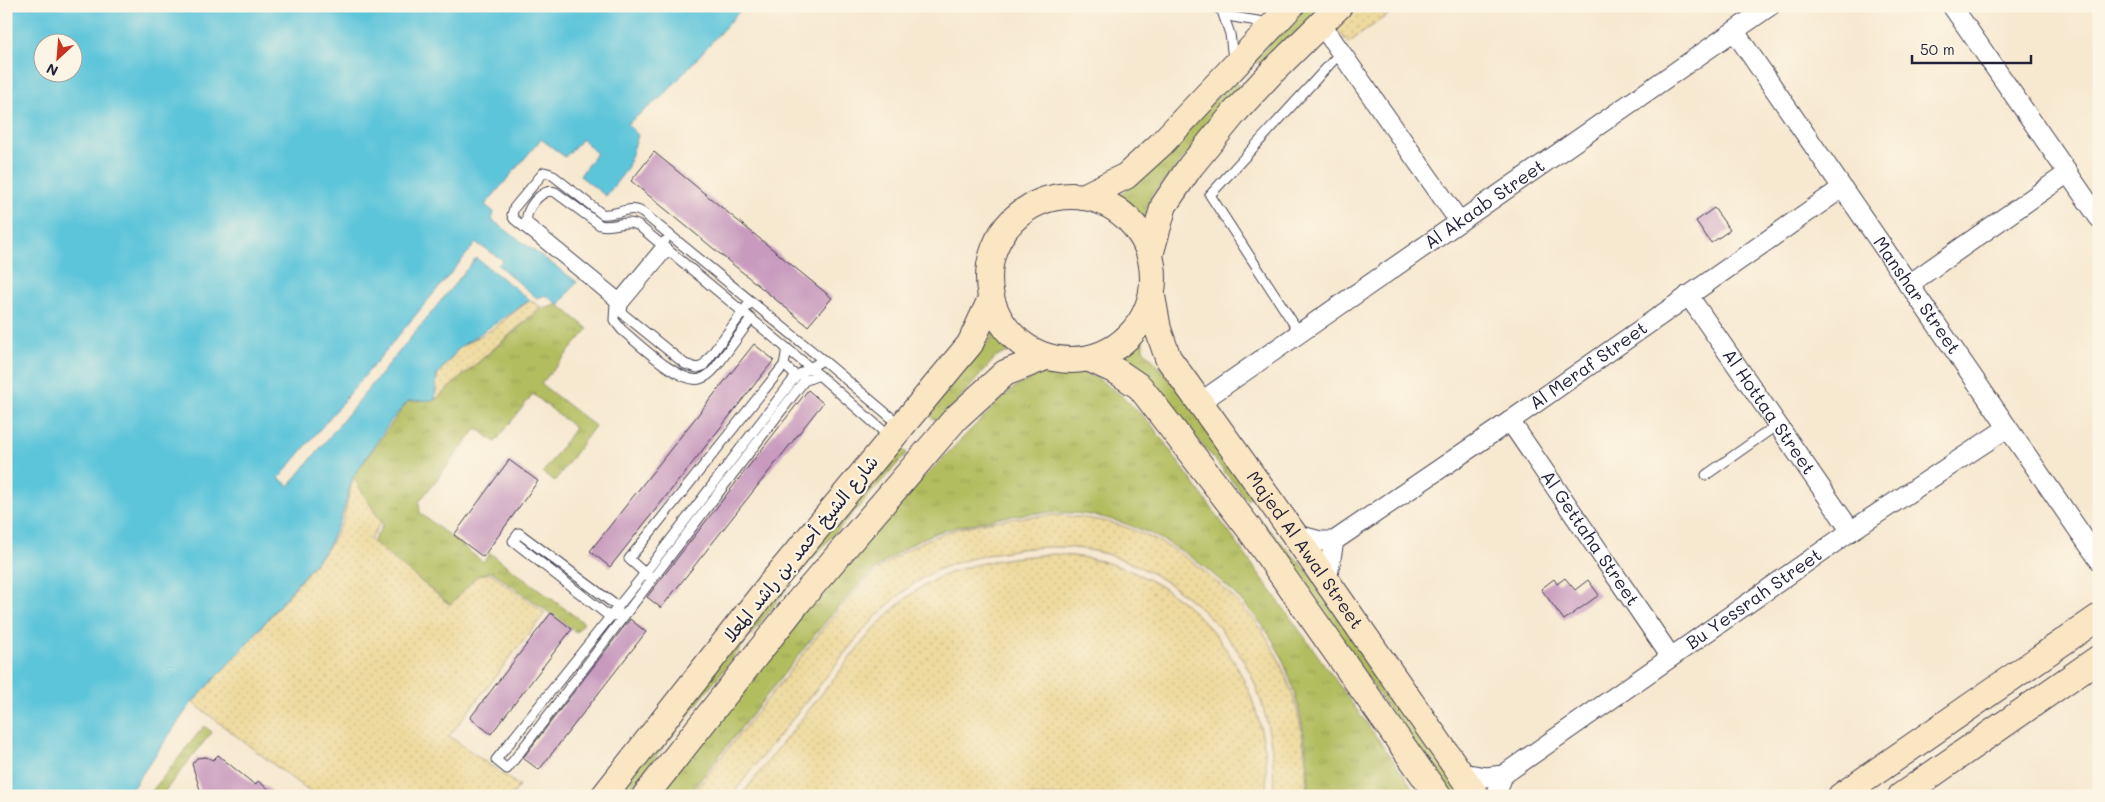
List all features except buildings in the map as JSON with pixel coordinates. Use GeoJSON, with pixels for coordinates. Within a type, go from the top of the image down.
{"type":"FeatureCollection","features":[{"type":"Feature","properties":{"kind":"main road"},"geometry":{"type":"LineString","coordinates":[[1150,255],[1164,205],[1190,168],[1235,112],[1339,6]]}},
{"type":"Feature","properties":{"kind":"main road"},"geometry":{"type":"LineString","coordinates":[[1083,197],[1126,176],[1160,145],[1283,14]]}},
{"type":"Feature","properties":{"kind":"main road"},"geometry":{"type":"LineString","coordinates":[[1056,197],[1083,197],[1112,207],[1136,227],[1150,255],[1153,268],[1152,296],[1140,325],[1118,347],[1090,359],[1075,361],[1046,357],[1021,344],[1002,324],[991,299],[988,272],[992,255],[995,246],[1009,223],[1030,206],[1056,197]]}},
{"type":"Feature","properties":{"kind":"main road","name":"Majed Al Awal Street"},"geometry":{"type":"LineString","coordinates":[[1152,296],[1158,330],[1168,358],[1198,403],[1294,534],[1476,796]]}},
{"type":"Feature","properties":{"kind":"main road","name":"شارع الشيخ أحمد بن راشد المعلا"},"geometry":{"type":"LineString","coordinates":[[604,796],[773,581],[970,344],[991,299]]}},
{"type":"Feature","properties":{"kind":"main road","name":"شارع الشيخ أحمد بن راشد المعلا"},"geometry":{"type":"LineString","coordinates":[[645,796],[798,602],[956,418],[1005,373],[1046,357]]}},
{"type":"Feature","properties":{"kind":"main road","name":"Majed Al Awal Street"},"geometry":{"type":"LineString","coordinates":[[1090,359],[1118,372],[1140,387],[1248,527],[1438,796]]}},
{"type":"Feature","properties":{"kind":"main road"},"geometry":{"type":"LineString","coordinates":[[1841,796],[2099,617]]}},
{"type":"Feature","properties":{"kind":"main road"},"geometry":{"type":"LineString","coordinates":[[1901,796],[2099,658]]}},
{"type":"Feature","properties":{"kind":"street","name":"Al Akaab Street"},"geometry":{"type":"LineString","coordinates":[[1198,403],[1770,6]]}},
{"type":"Feature","properties":{"kind":"street"},"geometry":{"type":"LineString","coordinates":[[1952,6],[2099,218]]}},
{"type":"Feature","properties":{"kind":"street"},"geometry":{"type":"LineString","coordinates":[[1321,24],[1458,221]]}},
{"type":"Feature","properties":{"kind":"street","name":"Manshar Street"},"geometry":{"type":"LineString","coordinates":[[1735,32],[2099,560]]}},
{"type":"Feature","properties":{"kind":"street"},"geometry":{"type":"LineString","coordinates":[[1908,284],[2068,173]]}},
{"type":"Feature","properties":{"kind":"street","name":"Al Meraf Street"},"geometry":{"type":"LineString","coordinates":[[1334,541],[1510,421],[1842,188]]}},
{"type":"Feature","properties":{"kind":"street","name":"Al Hottaa Street"},"geometry":{"type":"LineString","coordinates":[[1688,295],[1851,531]]}},
{"type":"Feature","properties":{"kind":"street","name":"Al Gettaha Street"},"geometry":{"type":"LineString","coordinates":[[1510,421],[1670,657]]}},
{"type":"Feature","properties":{"kind":"street","name":"Bu Yessrah Street"},"geometry":{"type":"LineString","coordinates":[[1503,775],[1851,531],[2007,428]]}},
{"type":"Feature","properties":{"kind":"street"},"geometry":{"type":"LineString","coordinates":[[1294,534],[1320,541],[1334,541],[1327,581]]}},
{"type":"Feature","properties":{"kind":"street"},"geometry":{"type":"LineString","coordinates":[[1460,773],[1486,777],[1503,775],[1496,796]]}},
{"type":"Feature","properties":{"kind":"lane"},"geometry":{"type":"LineString","coordinates":[[1214,6],[1223,14],[1248,21],[1283,14]]}},
{"type":"Feature","properties":{"kind":"lane"},"geometry":{"type":"LineString","coordinates":[[1223,14],[1233,45],[1233,67]]}},
{"type":"Feature","properties":{"kind":"lane"},"geometry":{"type":"LineString","coordinates":[[1299,332],[1210,195],[1341,51]]}},
{"type":"Feature","properties":{"kind":"lane"},"geometry":{"type":"LineString","coordinates":[[620,300],[514,219],[512,215],[514,208],[538,176],[544,172],[548,172],[602,214],[638,210],[823,360],[897,433]]}},
{"type":"Feature","properties":{"kind":"lane"},"geometry":{"type":"LineString","coordinates":[[751,302],[743,313],[703,366],[691,367],[624,316],[620,300],[527,222],[527,214],[543,193],[549,190],[555,192],[600,225],[606,227],[633,222],[743,313],[788,348],[810,368],[897,433]]}},
{"type":"Feature","properties":{"kind":"lane"},"geometry":{"type":"LineString","coordinates":[[670,235],[664,248],[620,300],[614,320],[622,330],[682,376],[700,379],[709,374],[751,319]]}},
{"type":"Feature","properties":{"kind":"lane"},"geometry":{"type":"LineString","coordinates":[[648,576],[629,559],[784,365],[788,348]]}},
{"type":"Feature","properties":{"kind":"lane"},"geometry":{"type":"LineString","coordinates":[[819,375],[804,381],[648,576],[496,760],[507,769],[616,615],[628,611],[648,576],[796,376],[823,360]]}},
{"type":"Feature","properties":{"kind":"lane"},"geometry":{"type":"LineString","coordinates":[[784,365],[796,376]]}},
{"type":"Feature","properties":{"kind":"lane"},"geometry":{"type":"LineString","coordinates":[[1706,475],[1777,424]]}},
{"type":"Feature","properties":{"kind":"lane"},"geometry":{"type":"LineString","coordinates":[[520,533],[616,615],[513,541],[520,533]]}},
{"type":"Feature","properties":{"kind":"green space"},"geometry":{"type":"Polygon","coordinates":[[[1306,6],[1325,6],[1264,68],[1254,60],[1306,6]]]}},
{"type":"Feature","properties":{"kind":"green space"},"geometry":{"type":"Polygon","coordinates":[[[1232,79],[1245,90],[1151,195],[1143,222],[1126,203],[1114,197],[1146,175],[1162,160],[1232,79]]]}},
{"type":"Feature","properties":{"kind":"green space"},"geometry":{"type":"Polygon","coordinates":[[[559,305],[588,329],[541,384],[595,426],[555,481],[543,473],[575,428],[533,394],[495,442],[477,428],[419,502],[420,513],[483,562],[490,553],[584,623],[576,632],[491,571],[477,576],[451,605],[372,543],[383,525],[353,477],[408,401],[435,400],[542,308],[559,305]]]}},
{"type":"Feature","properties":{"kind":"green space"},"geometry":{"type":"Polygon","coordinates":[[[995,323],[1009,342],[1018,348],[996,357],[939,422],[926,414],[990,340],[995,323]]]}},
{"type":"Feature","properties":{"kind":"green space"},"geometry":{"type":"Polygon","coordinates":[[[1143,336],[1143,349],[1212,426],[1257,492],[1247,500],[1144,372],[1134,361],[1118,354],[1143,336]]]}},
{"type":"Feature","properties":{"kind":"green space"},"geometry":{"type":"Polygon","coordinates":[[[1069,369],[1097,378],[1121,395],[1151,424],[1419,796],[1308,796],[1307,754],[1303,731],[1292,684],[1284,662],[1263,626],[1228,587],[1187,554],[1140,529],[1090,515],[1039,513],[952,528],[924,538],[896,554],[861,583],[830,616],[688,796],[652,796],[800,603],[1009,391],[1040,373],[1069,369]]]}},
{"type":"Feature","properties":{"kind":"green space"},"geometry":{"type":"Polygon","coordinates":[[[897,444],[907,453],[800,572],[625,796],[606,796],[897,444]]]}},
{"type":"Feature","properties":{"kind":"green space"},"geometry":{"type":"Polygon","coordinates":[[[1263,523],[1313,577],[1463,796],[1447,796],[1263,523]]]}},
{"type":"Feature","properties":{"kind":"green space"},"geometry":{"type":"Polygon","coordinates":[[[204,726],[212,732],[161,796],[148,796],[204,726]]]}},
{"type":"Feature","properties":{"kind":"sand"},"geometry":{"type":"Polygon","coordinates":[[[1353,6],[1400,6],[1348,43],[1334,26],[1353,6]]]}},
{"type":"Feature","properties":{"kind":"sand"},"geometry":{"type":"Polygon","coordinates":[[[530,300],[541,307],[435,400],[437,375],[460,347],[491,330],[530,300]]]}},
{"type":"Feature","properties":{"kind":"sand"},"geometry":{"type":"Polygon","coordinates":[[[353,477],[381,522],[370,540],[450,605],[477,576],[490,573],[545,613],[449,736],[519,786],[512,796],[315,796],[192,702],[248,643],[328,548],[343,521],[353,477]]]}},
{"type":"Feature","properties":{"kind":"sand"},"geometry":{"type":"Polygon","coordinates":[[[1054,515],[1110,522],[1161,543],[1204,571],[1253,618],[1273,648],[1297,710],[1305,753],[1306,796],[1273,796],[1273,758],[1270,738],[1266,719],[1253,680],[1235,647],[1205,613],[1168,583],[1127,561],[1083,549],[1050,547],[1007,551],[962,561],[938,569],[914,584],[883,610],[856,639],[731,796],[691,796],[847,600],[898,555],[934,537],[967,526],[1002,520],[1054,515]]]}},
{"type":"Feature","properties":{"kind":"sand"},"geometry":{"type":"Polygon","coordinates":[[[1054,554],[1114,565],[1149,580],[1180,600],[1207,625],[1229,654],[1247,687],[1259,722],[1265,758],[1266,796],[741,796],[861,644],[888,614],[903,601],[936,579],[964,568],[1009,558],[1054,554]]]}},
{"type":"Feature","properties":{"kind":"water"},"geometry":{"type":"Polygon","coordinates":[[[6,6],[744,6],[664,95],[627,124],[638,135],[627,169],[606,196],[580,176],[596,153],[582,139],[565,157],[541,139],[485,205],[494,212],[492,220],[577,282],[559,305],[546,295],[537,298],[498,265],[503,260],[476,243],[279,478],[289,486],[476,258],[530,300],[460,347],[437,375],[435,400],[408,401],[391,421],[353,477],[341,519],[327,548],[245,646],[190,705],[127,796],[6,796],[6,6]]]}}]}
